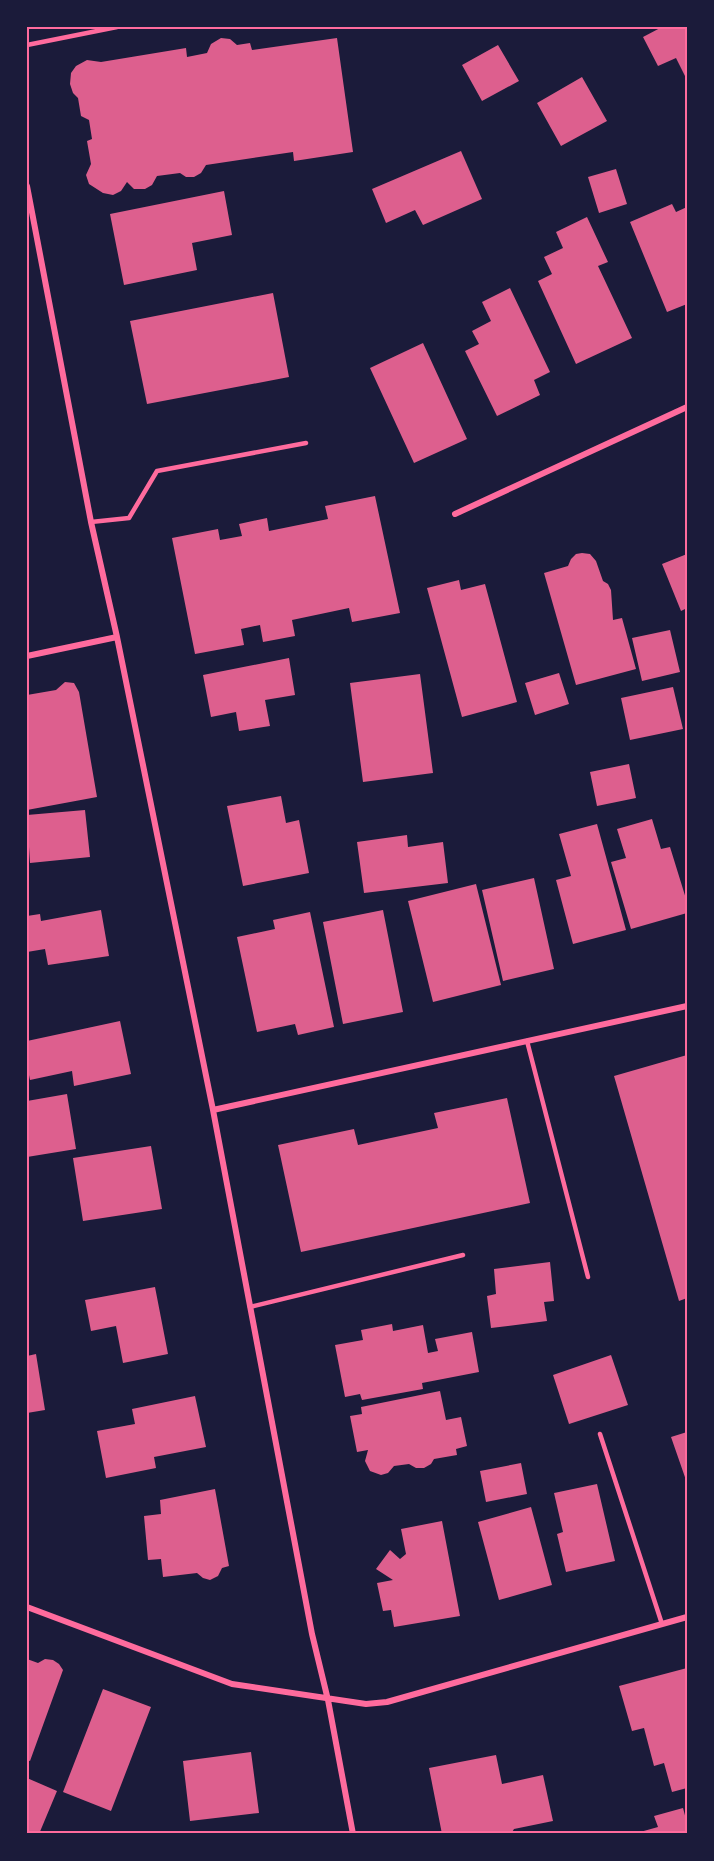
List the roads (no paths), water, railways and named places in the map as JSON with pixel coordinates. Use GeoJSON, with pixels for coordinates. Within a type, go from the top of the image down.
{"type":"FeatureCollection","features":[{"type":"Feature","properties":{"kind":"street"},"geometry":{"type":"LineString","coordinates":[[27,186],[29,207],[91,522],[117,637],[213,1110],[312,1634],[328,1700],[353,1834]]}},
{"type":"Feature","properties":{"kind":"street"},"geometry":{"type":"LineString","coordinates":[[455,514],[687,407]]}},
{"type":"Feature","properties":{"kind":"street"},"geometry":{"type":"LineString","coordinates":[[27,656],[117,637]]}},
{"type":"Feature","properties":{"kind":"street"},"geometry":{"type":"LineString","coordinates":[[213,1110],[687,1006]]}},
{"type":"Feature","properties":{"kind":"street"},"geometry":{"type":"LineString","coordinates":[[27,1606],[232,1684],[366,1704],[387,1702],[687,1617]]}},
{"type":"Feature","properties":{"kind":"lane"},"geometry":{"type":"LineString","coordinates":[[27,45],[117,27]]}},
{"type":"Feature","properties":{"kind":"lane"},"geometry":{"type":"LineString","coordinates":[[91,522],[129,518],[157,471],[306,442]]}},
{"type":"Feature","properties":{"kind":"lane"},"geometry":{"type":"LineString","coordinates":[[528,1041],[588,1277]]}},
{"type":"Feature","properties":{"kind":"lane"},"geometry":{"type":"LineString","coordinates":[[250,1307],[463,1255]]}},
{"type":"Feature","properties":{"kind":"lane"},"geometry":{"type":"LineString","coordinates":[[600,1434],[662,1624]]}}]}
